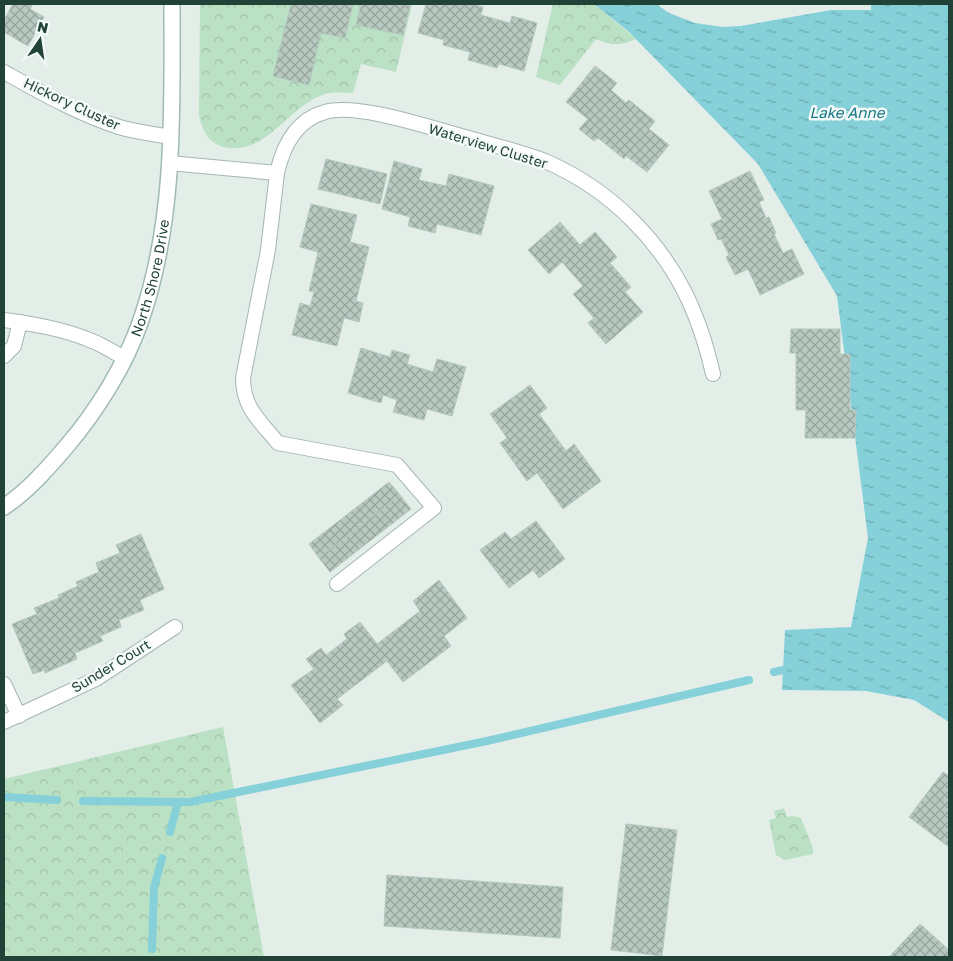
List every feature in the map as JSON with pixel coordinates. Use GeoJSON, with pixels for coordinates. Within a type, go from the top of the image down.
{"type":"FeatureCollection","features":[{"type":"Feature","properties":{"kind":"street","name":"North Shore Drive"},"geometry":{"type":"LineString","coordinates":[[4,507],[46,471],[81,430],[108,388],[141,320],[150,290],[162,226],[169,163],[171,138],[172,4]]}},
{"type":"Feature","properties":{"kind":"lane","name":"Hickory Cluster"},"geometry":{"type":"LineString","coordinates":[[4,72],[40,92],[105,122],[132,131],[171,138]]}},
{"type":"Feature","properties":{"kind":"lane","name":"Waterview Cluster"},"geometry":{"type":"LineString","coordinates":[[337,584],[434,508],[397,465],[278,443],[248,406],[243,390],[243,378],[268,250],[280,158],[286,144],[295,131],[308,119],[325,112],[343,109],[377,114],[545,161],[598,190],[631,219],[654,244],[677,275],[694,310],[705,339],[713,374]]}},
{"type":"Feature","properties":{"kind":"lane"},"geometry":{"type":"LineString","coordinates":[[169,163],[277,174]]}},
{"type":"Feature","properties":{"kind":"lane"},"geometry":{"type":"LineString","coordinates":[[4,320],[50,327],[70,333],[93,341],[124,358]]}},
{"type":"Feature","properties":{"kind":"lane"},"geometry":{"type":"LineString","coordinates":[[4,356],[14,346],[20,322]]}},
{"type":"Feature","properties":{"kind":"lane","name":"Sunder Court"},"geometry":{"type":"LineString","coordinates":[[4,722],[96,679],[175,627]]}},
{"type":"Feature","properties":{"kind":"lane"},"geometry":{"type":"LineString","coordinates":[[4,684],[19,716]]}},
{"type":"Feature","properties":{"kind":"green space"},"geometry":{"type":"Polygon","coordinates":[[[200,4],[412,4],[396,72],[361,64],[353,93],[326,94],[309,101],[262,139],[249,146],[235,148],[215,144],[208,137],[199,116],[200,4]]]}},
{"type":"Feature","properties":{"kind":"green space"},"geometry":{"type":"Polygon","coordinates":[[[553,4],[594,4],[636,39],[616,44],[596,39],[560,85],[536,77],[553,4]]]}},
{"type":"Feature","properties":{"kind":"green space"},"geometry":{"type":"Polygon","coordinates":[[[223,727],[264,957],[4,957],[4,779],[223,727]]]}},
{"type":"Feature","properties":{"kind":"green space"},"geometry":{"type":"Polygon","coordinates":[[[784,808],[787,817],[801,818],[813,848],[813,854],[785,860],[776,855],[769,820],[776,818],[774,811],[784,808]]]}},
{"type":"Feature","properties":{"kind":"water","name":"Lake Anne"},"geometry":{"type":"Polygon","coordinates":[[[594,4],[656,4],[669,13],[695,23],[723,27],[741,26],[831,10],[871,10],[871,4],[949,4],[949,722],[914,700],[866,691],[782,690],[785,630],[851,627],[868,538],[837,296],[758,164],[629,32],[594,4]]]}},
{"type":"Feature","properties":{"kind":"building"},"geometry":{"type":"Polygon","coordinates":[[[13,4],[33,4],[30,9],[44,17],[28,46],[4,32],[4,20],[13,4]]]}},
{"type":"Feature","properties":{"kind":"building"},"geometry":{"type":"Polygon","coordinates":[[[291,4],[353,4],[345,38],[321,33],[309,85],[273,76],[291,4]]]}},
{"type":"Feature","properties":{"kind":"building"},"geometry":{"type":"Polygon","coordinates":[[[361,4],[401,4],[410,6],[403,35],[356,25],[361,4]]]}},
{"type":"Feature","properties":{"kind":"building"},"geometry":{"type":"Polygon","coordinates":[[[426,4],[472,4],[483,7],[481,15],[510,23],[512,16],[537,23],[524,71],[499,64],[497,68],[468,60],[470,52],[443,45],[444,40],[418,33],[426,4]]]}},
{"type":"Feature","properties":{"kind":"building"},"geometry":{"type":"Polygon","coordinates":[[[595,66],[617,83],[611,90],[626,103],[629,100],[655,121],[649,129],[669,145],[647,172],[626,156],[624,159],[598,138],[594,141],[579,129],[588,119],[566,102],[595,66]]]}},
{"type":"Feature","properties":{"kind":"building"},"geometry":{"type":"Polygon","coordinates":[[[326,159],[387,174],[380,204],[318,189],[326,159]]]}},
{"type":"Feature","properties":{"kind":"building"},"geometry":{"type":"Polygon","coordinates":[[[394,161],[422,169],[419,180],[446,186],[449,174],[494,186],[481,235],[437,224],[435,233],[408,226],[410,217],[382,209],[394,161]]]}},
{"type":"Feature","properties":{"kind":"building"},"geometry":{"type":"Polygon","coordinates":[[[750,171],[764,200],[759,202],[766,218],[769,217],[776,233],[774,234],[783,253],[792,249],[804,274],[760,295],[748,269],[735,275],[726,257],[729,255],[721,239],[718,240],[711,224],[722,219],[709,191],[750,171]]]}},
{"type":"Feature","properties":{"kind":"building"},"geometry":{"type":"Polygon","coordinates":[[[311,204],[357,215],[350,242],[369,247],[356,301],[363,303],[359,322],[344,318],[337,346],[292,335],[300,303],[310,306],[314,292],[309,291],[318,252],[300,247],[311,204]]]}},
{"type":"Feature","properties":{"kind":"building"},"geometry":{"type":"Polygon","coordinates":[[[560,222],[580,245],[595,232],[617,257],[610,263],[631,287],[625,292],[643,312],[606,344],[588,323],[594,318],[573,294],[583,286],[562,262],[549,274],[528,250],[560,222]]]}},
{"type":"Feature","properties":{"kind":"building"},"geometry":{"type":"Polygon","coordinates":[[[791,329],[840,329],[840,354],[850,354],[850,410],[856,410],[855,438],[805,438],[806,410],[796,410],[796,353],[790,353],[791,329]]]}},
{"type":"Feature","properties":{"kind":"building"},"geometry":{"type":"Polygon","coordinates":[[[361,348],[390,357],[392,350],[410,355],[407,364],[433,372],[437,359],[466,367],[452,416],[427,409],[424,420],[393,412],[397,400],[383,395],[381,403],[348,393],[361,348]]]}},
{"type":"Feature","properties":{"kind":"building"},"geometry":{"type":"Polygon","coordinates":[[[530,385],[547,408],[539,414],[566,451],[574,444],[601,481],[563,509],[537,473],[527,481],[500,443],[507,438],[490,414],[530,385]]]}},
{"type":"Feature","properties":{"kind":"building"},"geometry":{"type":"Polygon","coordinates":[[[389,482],[400,495],[319,558],[309,544],[389,482]]]}},
{"type":"Feature","properties":{"kind":"building"},"geometry":{"type":"Polygon","coordinates":[[[400,495],[411,509],[330,572],[319,558],[400,495]]]}},
{"type":"Feature","properties":{"kind":"building"},"geometry":{"type":"Polygon","coordinates":[[[536,521],[565,559],[539,578],[533,570],[509,588],[480,550],[505,532],[511,539],[536,521]]]}},
{"type":"Feature","properties":{"kind":"building"},"geometry":{"type":"Polygon","coordinates":[[[141,534],[164,589],[140,600],[144,610],[119,620],[121,627],[100,636],[103,641],[75,653],[77,659],[45,673],[43,668],[42,671],[33,674],[12,624],[37,614],[34,608],[59,598],[58,595],[78,586],[76,582],[99,572],[96,563],[120,553],[116,545],[141,534]]]}},
{"type":"Feature","properties":{"kind":"building"},"geometry":{"type":"Polygon","coordinates":[[[439,580],[467,618],[444,636],[451,646],[403,682],[387,661],[337,699],[343,705],[320,723],[291,685],[314,669],[306,659],[321,648],[326,655],[347,639],[344,634],[360,622],[377,644],[420,611],[413,601],[439,580]]]}},
{"type":"Feature","properties":{"kind":"building"},"geometry":{"type":"Polygon","coordinates":[[[943,772],[949,776],[949,847],[909,817],[943,772]]]}},
{"type":"Feature","properties":{"kind":"building"},"geometry":{"type":"Polygon","coordinates":[[[626,824],[677,830],[662,956],[611,950],[626,824]]]}},
{"type":"Feature","properties":{"kind":"building"},"geometry":{"type":"Polygon","coordinates":[[[387,875],[563,887],[560,938],[384,926],[387,875]]]}},
{"type":"Feature","properties":{"kind":"building"},"geometry":{"type":"Polygon","coordinates":[[[920,924],[949,950],[949,957],[889,957],[920,924]]]}},
{"type":"Feature","properties":{"kind":"waterway"},"geometry":{"type":"LineString","coordinates":[[774,672],[783,670]]}},
{"type":"Feature","properties":{"kind":"waterway"},"geometry":{"type":"LineString","coordinates":[[83,801],[190,802],[487,741],[749,680]]}},
{"type":"Feature","properties":{"kind":"waterway"},"geometry":{"type":"LineString","coordinates":[[4,797],[57,800]]}},
{"type":"Feature","properties":{"kind":"waterway"},"geometry":{"type":"LineString","coordinates":[[170,832],[178,802]]}},
{"type":"Feature","properties":{"kind":"waterway"},"geometry":{"type":"LineString","coordinates":[[152,949],[154,888],[162,858]]}}]}
